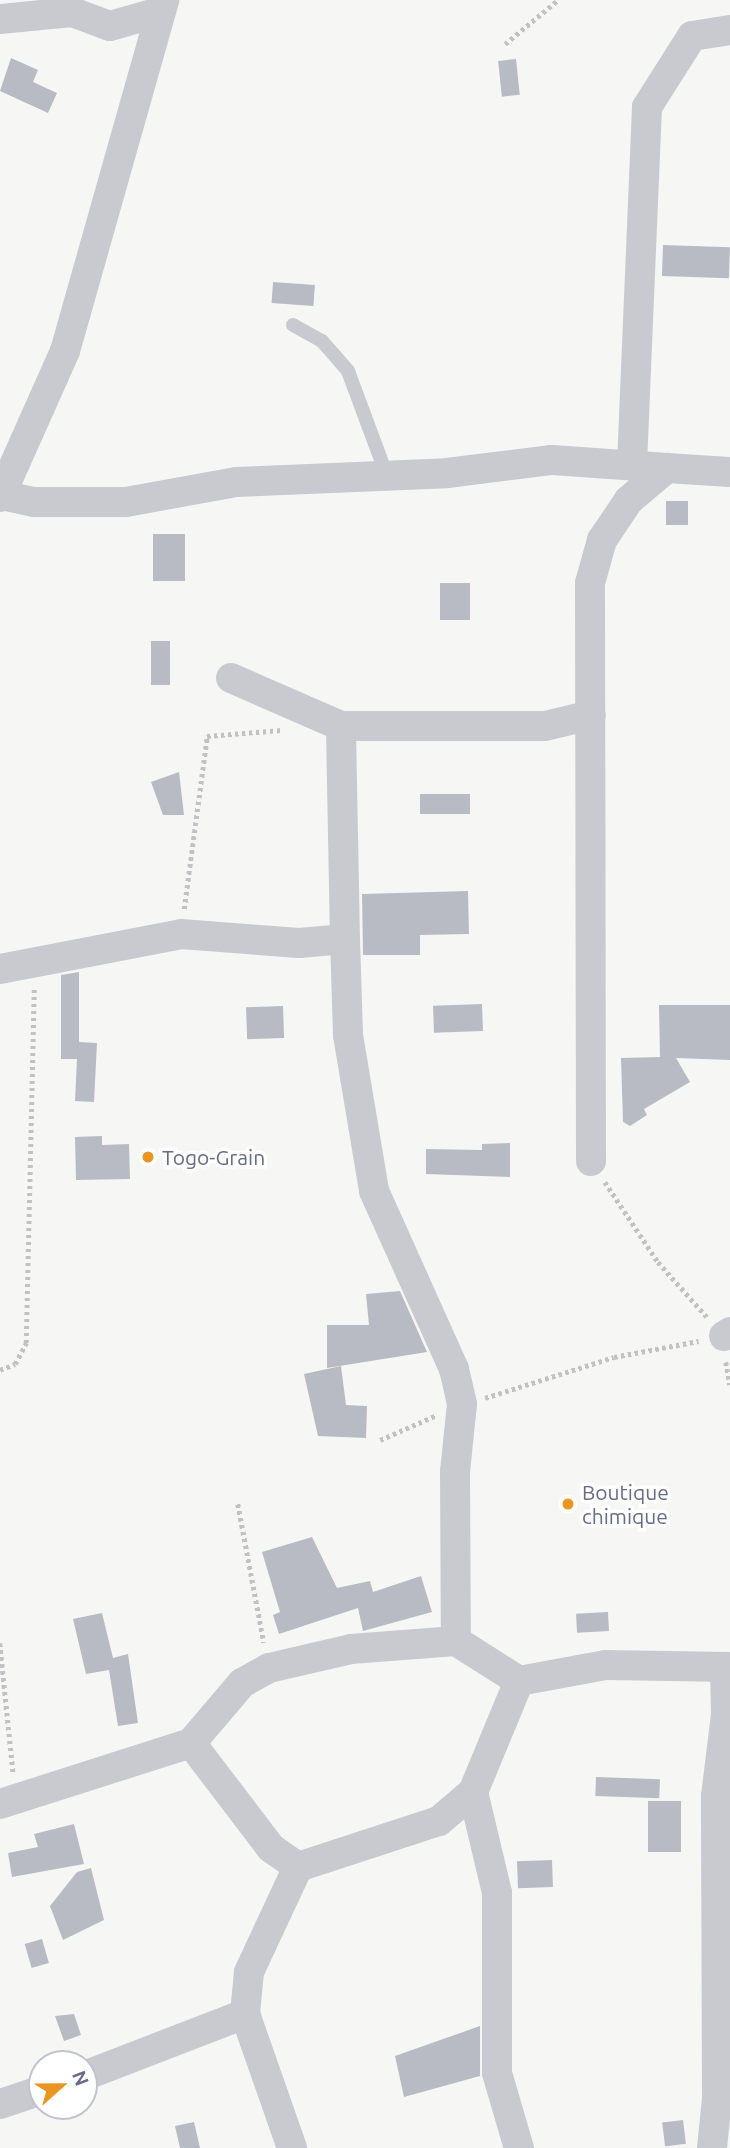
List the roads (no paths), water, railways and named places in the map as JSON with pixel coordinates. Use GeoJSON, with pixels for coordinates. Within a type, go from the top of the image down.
{"type":"FeatureCollection","features":[{"type":"Feature","properties":{"kind":"street"},"geometry":{"type":"LineString","coordinates":[[0,19],[72,12],[110,26],[162,6]]}},
{"type":"Feature","properties":{"kind":"street"},"geometry":{"type":"LineString","coordinates":[[162,6],[65,351],[0,496],[34,502],[127,502],[236,482],[387,476],[552,460],[730,472]]}},
{"type":"Feature","properties":{"kind":"street"},"geometry":{"type":"LineString","coordinates":[[632,465],[647,107],[692,36],[730,30]]}},
{"type":"Feature","properties":{"kind":"street"},"geometry":{"type":"LineString","coordinates":[[591,1161],[590,583],[602,540],[629,500],[667,468]]}},
{"type":"Feature","properties":{"kind":"street"},"geometry":{"type":"LineString","coordinates":[[231,678],[341,726],[545,726],[591,715]]}},
{"type":"Feature","properties":{"kind":"street"},"geometry":{"type":"LineString","coordinates":[[341,726],[348,1035],[374,1191],[454,1369],[462,1405],[454,1472],[456,1641]]}},
{"type":"Feature","properties":{"kind":"street"},"geometry":{"type":"LineString","coordinates":[[0,968],[34,967],[181,934],[299,943],[345,939]]}},
{"type":"Feature","properties":{"kind":"street"},"geometry":{"type":"LineString","coordinates":[[8,1801],[191,1743],[242,1683],[269,1668],[404,1641],[456,1641],[519,1681],[606,1665],[727,1667],[726,1715],[716,1796],[718,2146]]}},
{"type":"Feature","properties":{"kind":"street"},"geometry":{"type":"LineString","coordinates":[[292,2148],[245,2014],[249,1972],[298,1867],[439,1821],[473,1792],[519,1681]]}},
{"type":"Feature","properties":{"kind":"street"},"geometry":{"type":"LineString","coordinates":[[191,1743],[271,1848],[298,1867]]}},
{"type":"Feature","properties":{"kind":"street"},"geometry":{"type":"LineString","coordinates":[[473,1792],[496,1893],[497,2073],[519,2148]]}},
{"type":"Feature","properties":{"kind":"street"},"geometry":{"type":"LineString","coordinates":[[98,2072],[245,2014]]}},
{"type":"Feature","properties":{"kind":"street"},"geometry":{"type":"LineString","coordinates":[[0,2104],[28,2095]]}},
{"type":"Feature","properties":{"kind":"lane"},"geometry":{"type":"LineString","coordinates":[[293,325],[322,341],[348,371],[387,476]]}},
{"type":"Feature","properties":{"kind":"place","name":"Togo-Grain"},"geometry":{"type":"Point","coordinates":[148,1157]}},
{"type":"Feature","properties":{"kind":"place","name":"Boutique chimique"},"geometry":{"type":"Point","coordinates":[568,1504]}}]}
